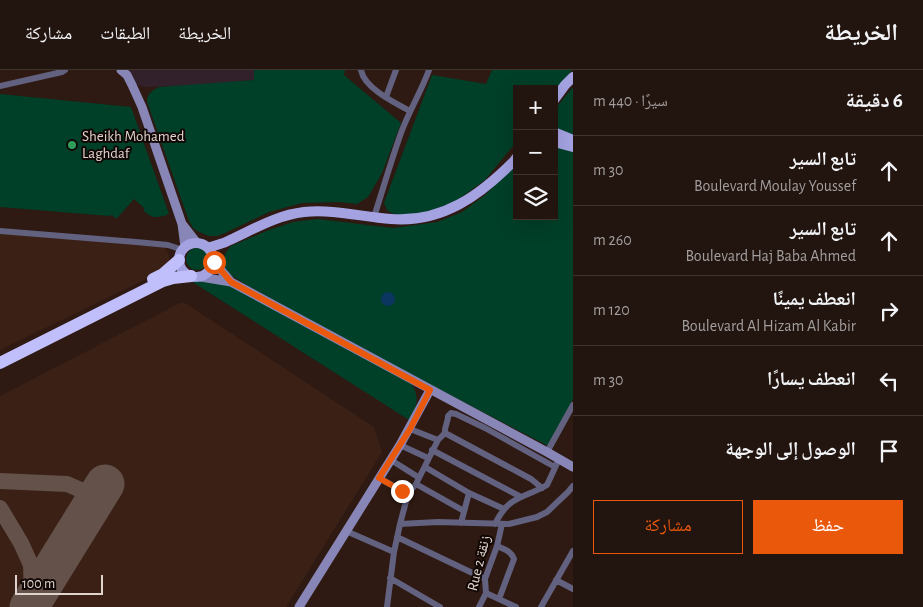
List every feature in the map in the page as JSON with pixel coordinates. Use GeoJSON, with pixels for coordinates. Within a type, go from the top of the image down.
{"type":"FeatureCollection","features":[{"type":"Feature","properties":{"kind":"highway"},"geometry":{"type":"LineString","coordinates":[[0,355],[163,274],[182,253]]}},
{"type":"Feature","properties":{"kind":"highway"},"geometry":{"type":"LineString","coordinates":[[0,363],[164,281],[172,278],[196,276]]}},
{"type":"Feature","properties":{"kind":"main road"},"geometry":{"type":"LineString","coordinates":[[121,70],[127,76],[142,107],[182,224],[196,243]]}},
{"type":"Feature","properties":{"kind":"main road"},"geometry":{"type":"LineString","coordinates":[[558,96],[573,77]]}},
{"type":"Feature","properties":{"kind":"main road"},"geometry":{"type":"LineString","coordinates":[[558,134],[573,140]]}},
{"type":"Feature","properties":{"kind":"main road"},"geometry":{"type":"LineString","coordinates":[[558,143],[573,147]]}},
{"type":"Feature","properties":{"kind":"main road"},"geometry":{"type":"LineString","coordinates":[[208,248],[228,241],[268,222],[302,212],[333,212],[392,219],[409,219],[447,211],[487,186],[513,162]]}},
{"type":"Feature","properties":{"kind":"main road"},"geometry":{"type":"LineString","coordinates":[[182,224],[183,270],[196,276],[231,282],[547,452],[556,463],[573,467]]}},
{"type":"Feature","properties":{"kind":"main road"},"geometry":{"type":"LineString","coordinates":[[196,276],[209,271],[214,260],[228,241]]}},
{"type":"Feature","properties":{"kind":"main road"},"geometry":{"type":"LineString","coordinates":[[182,253],[192,243],[203,244],[208,248],[214,260],[231,282]]}},
{"type":"Feature","properties":{"kind":"main road"},"geometry":{"type":"LineString","coordinates":[[299,607],[410,429],[430,390]]}},
{"type":"Feature","properties":{"kind":"street"},"geometry":{"type":"LineString","coordinates":[[361,70],[364,80],[386,98],[410,111]]}},
{"type":"Feature","properties":{"kind":"street"},"geometry":{"type":"LineString","coordinates":[[386,98],[396,70]]}},
{"type":"Feature","properties":{"kind":"street"},"geometry":{"type":"LineString","coordinates":[[374,217],[392,159],[410,111],[423,87],[429,70]]}},
{"type":"Feature","properties":{"kind":"street"},"geometry":{"type":"LineString","coordinates":[[0,86],[61,71]]}},
{"type":"Feature","properties":{"kind":"street"},"geometry":{"type":"LineString","coordinates":[[0,231],[168,245],[182,253]]}},
{"type":"Feature","properties":{"kind":"street"},"geometry":{"type":"LineString","coordinates":[[547,452],[573,405]]}},
{"type":"Feature","properties":{"kind":"street"},"geometry":{"type":"LineString","coordinates":[[425,467],[469,493],[504,509],[521,497],[547,485],[552,477],[556,463],[456,414],[448,416],[448,422],[444,429],[445,434]]}},
{"type":"Feature","properties":{"kind":"street"},"geometry":{"type":"LineString","coordinates":[[410,429],[438,440]]}},
{"type":"Feature","properties":{"kind":"street"},"geometry":{"type":"LineString","coordinates":[[387,607],[394,552],[408,494],[425,467],[438,440],[445,434]]}},
{"type":"Feature","properties":{"kind":"street"},"geometry":{"type":"LineString","coordinates":[[445,434],[531,478],[542,488]]}},
{"type":"Feature","properties":{"kind":"street"},"geometry":{"type":"LineString","coordinates":[[400,445],[428,458]]}},
{"type":"Feature","properties":{"kind":"street"},"geometry":{"type":"LineString","coordinates":[[432,450],[521,497]]}},
{"type":"Feature","properties":{"kind":"street"},"geometry":{"type":"LineString","coordinates":[[391,460],[417,480],[464,511]]}},
{"type":"Feature","properties":{"kind":"street"},"geometry":{"type":"LineString","coordinates":[[379,478],[408,494]]}},
{"type":"Feature","properties":{"kind":"street"},"geometry":{"type":"LineString","coordinates":[[400,524],[438,522],[508,524],[537,517],[547,512],[571,494],[573,486]]}},
{"type":"Feature","properties":{"kind":"street"},"geometry":{"type":"LineString","coordinates":[[461,523],[469,493]]}},
{"type":"Feature","properties":{"kind":"street","name":"Rue 2 زنقة"},"geometry":{"type":"LineString","coordinates":[[479,607],[486,593],[485,579],[497,546],[498,524],[501,512],[504,509]]}},
{"type":"Feature","properties":{"kind":"street"},"geometry":{"type":"LineString","coordinates":[[346,531],[394,552]]}},
{"type":"Feature","properties":{"kind":"street"},"geometry":{"type":"LineString","coordinates":[[397,537],[485,579]]}},
{"type":"Feature","properties":{"kind":"street"},"geometry":{"type":"LineString","coordinates":[[497,546],[509,552],[514,559],[499,599]]}},
{"type":"Feature","properties":{"kind":"street"},"geometry":{"type":"LineString","coordinates":[[542,607],[556,580],[571,559],[573,551]]}},
{"type":"Feature","properties":{"kind":"street"},"geometry":{"type":"LineString","coordinates":[[390,578],[440,607]]}},
{"type":"Feature","properties":{"kind":"street"},"geometry":{"type":"LineString","coordinates":[[556,580],[573,589]]}},
{"type":"Feature","properties":{"kind":"street"},"geometry":{"type":"LineString","coordinates":[[486,593],[516,607]]}},
{"type":"Feature","properties":{"kind":"shaded area"},"geometry":{"type":"Polygon","coordinates":[[[125,70],[254,70],[255,80],[187,86],[145,87],[136,85],[125,70]]]}},
{"type":"Feature","properties":{"kind":"shaded area"},"geometry":{"type":"Polygon","coordinates":[[[0,233],[162,247],[166,249],[169,261],[167,269],[0,350],[0,233]]]}},
{"type":"Feature","properties":{"kind":"shaded area"},"geometry":{"type":"Polygon","coordinates":[[[180,303],[185,303],[374,427],[382,452],[286,607],[0,607],[0,396],[180,303]]]}},
{"type":"Feature","properties":{"kind":"green space"},"geometry":{"type":"Polygon","coordinates":[[[254,70],[345,70],[344,75],[401,123],[382,173],[368,197],[357,204],[340,202],[302,203],[269,212],[217,236],[209,236],[193,228],[189,221],[147,102],[148,96],[159,87],[254,80],[254,70]]]}},
{"type":"Feature","properties":{"kind":"green space"},"geometry":{"type":"Polygon","coordinates":[[[492,70],[572,70],[558,88],[558,85],[513,85],[513,146],[485,180],[459,199],[426,212],[400,215],[387,210],[384,203],[432,75],[486,84],[492,70]]]}},
{"type":"Feature","properties":{"kind":"green space"},"geometry":{"type":"Polygon","coordinates":[[[573,87],[573,137],[558,130],[558,105],[573,87]]]}},
{"type":"Feature","properties":{"kind":"green space","name":"Sheikh Mohamed Laghdaf"},"geometry":{"type":"Polygon","coordinates":[[[0,94],[131,107],[169,214],[153,217],[144,211],[144,208],[134,199],[117,218],[112,215],[0,207],[0,94]]]}},
{"type":"Feature","properties":{"kind":"green space"},"geometry":{"type":"Polygon","coordinates":[[[558,147],[573,151],[573,399],[548,446],[248,286],[228,273],[224,266],[226,252],[231,246],[293,222],[318,219],[393,228],[437,222],[462,212],[485,195],[513,167],[513,220],[558,220],[558,147]]]}},
{"type":"Feature","properties":{"kind":"green space"},"geometry":{"type":"Polygon","coordinates":[[[197,248],[205,251],[208,259],[205,267],[197,270],[189,267],[186,259],[189,251],[197,248]]]}},
{"type":"Feature","properties":{"kind":"green space"},"geometry":{"type":"Polygon","coordinates":[[[186,278],[225,283],[410,382],[417,401],[409,420],[186,278]]]}},
{"type":"Feature","properties":{"kind":"water"},"geometry":{"type":"Polygon","coordinates":[[[388,292],[393,294],[395,299],[393,304],[388,306],[383,304],[381,299],[383,294],[388,292]]]}},
{"type":"Feature","properties":{"kind":"taxiway"},"geometry":{"type":"LineString","coordinates":[[0,481],[67,484],[97,497]]}},
{"type":"Feature","properties":{"kind":"taxiway"},"geometry":{"type":"LineString","coordinates":[[0,508],[21,543],[31,565],[32,595],[27,607]]}},
{"type":"Feature","properties":{"kind":"runway"},"geometry":{"type":"LineString","coordinates":[[29,607],[105,484]]}},
{"type":"Feature","properties":{"kind":"place","name":"Sheikh Mohamed Laghdaf"},"geometry":{"type":"Point","coordinates":[72,145]}},
{"type":"Feature","properties":{"kind":"route"},"geometry":{"type":"LineString","coordinates":[[214,262],[231,282],[430,390],[410,429],[379,478],[402,491]]}}]}
